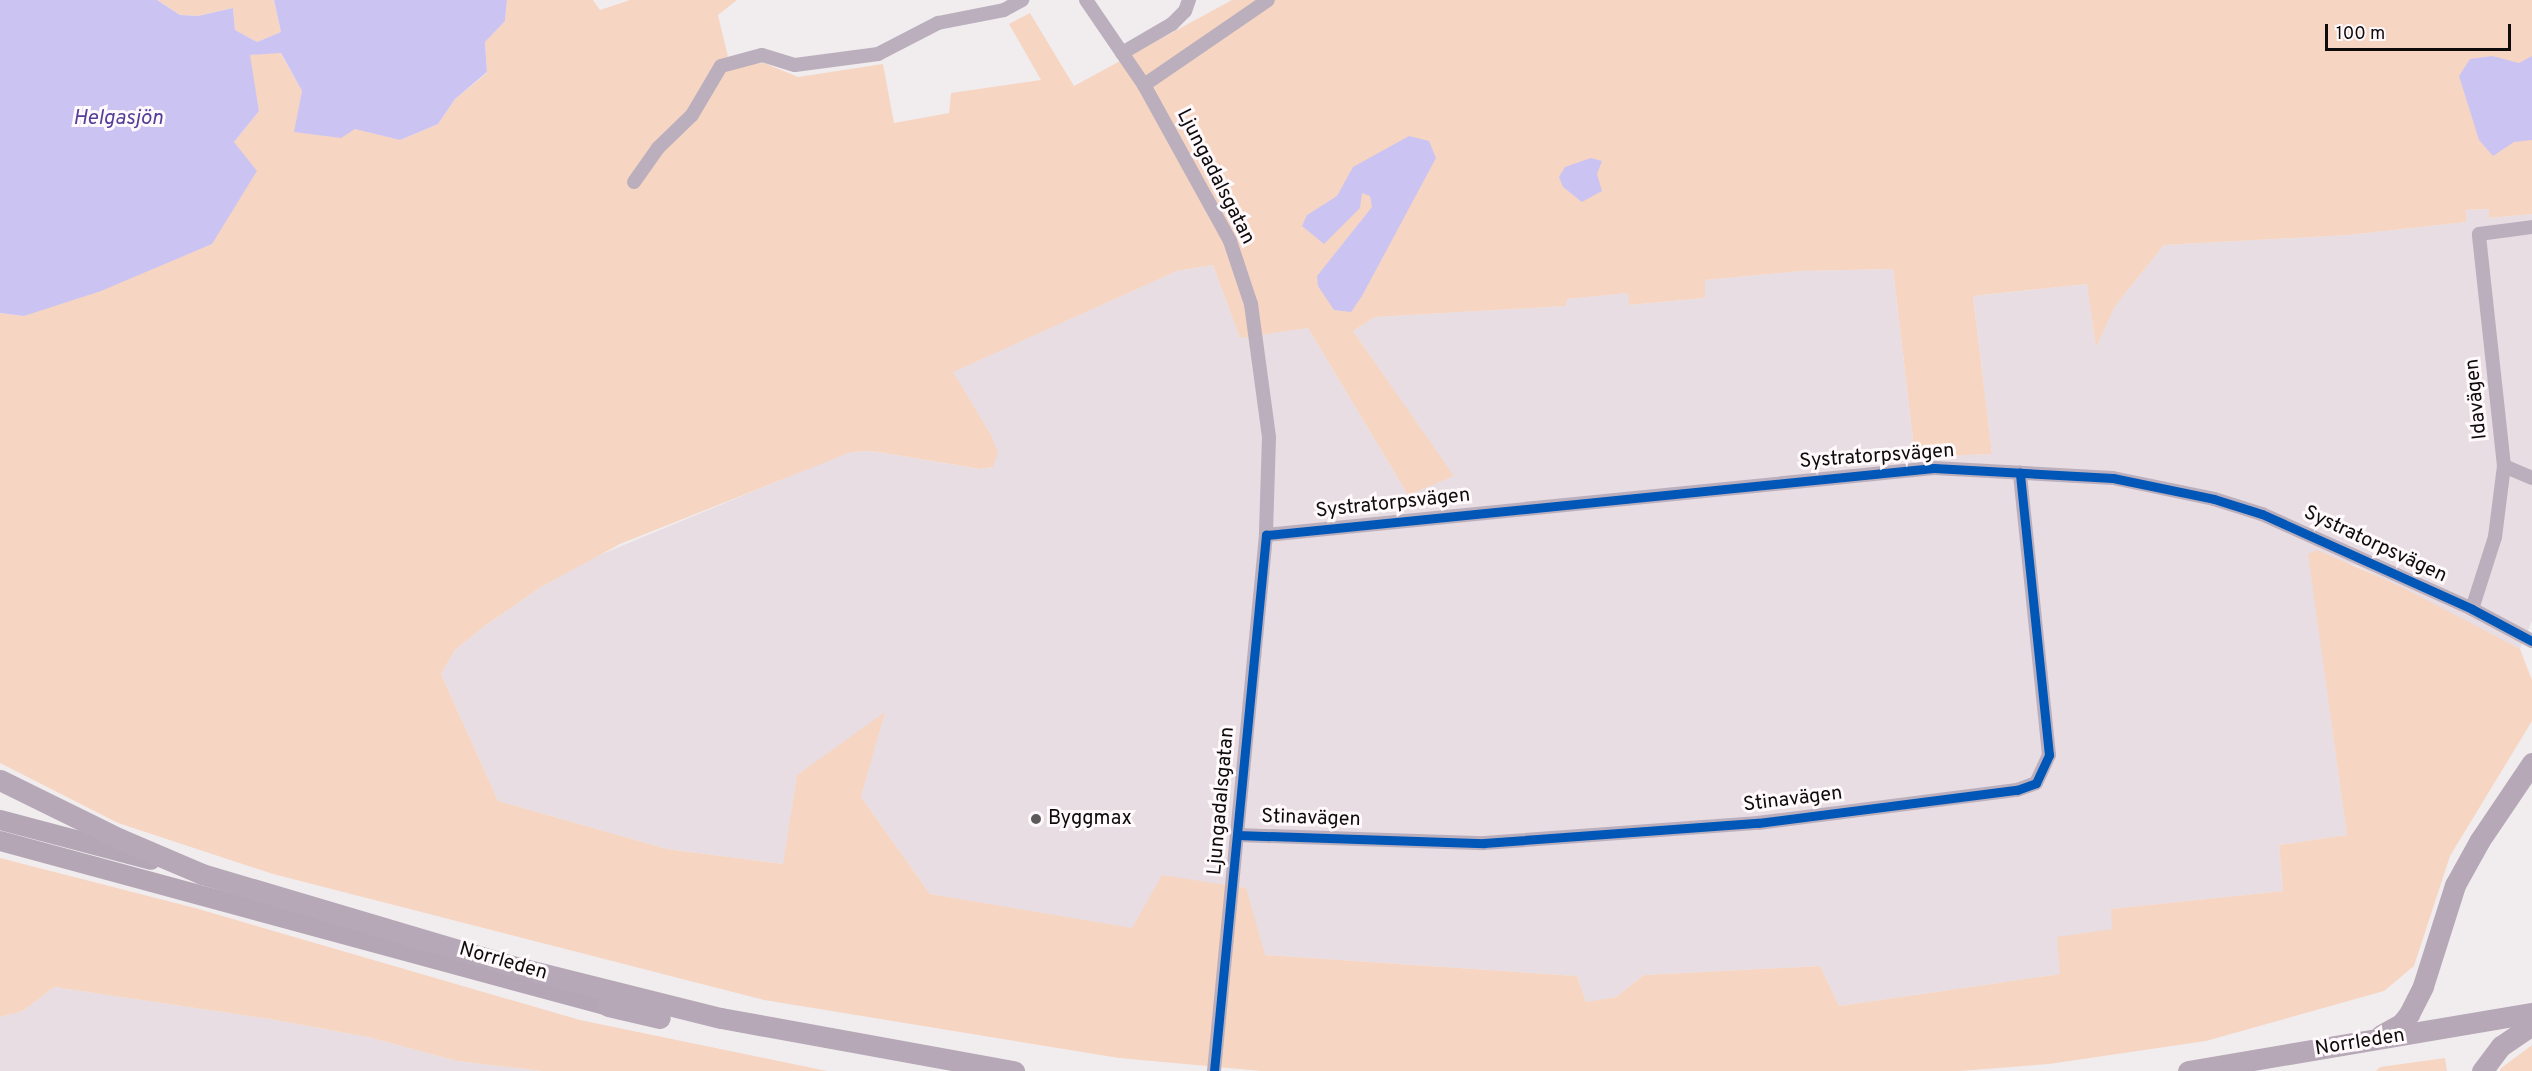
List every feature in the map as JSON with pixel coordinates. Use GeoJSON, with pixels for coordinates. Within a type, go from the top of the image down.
{"type":"FeatureCollection","features":[{"type":"Feature","properties":{"kind":"highway"},"geometry":{"type":"LineString","coordinates":[[2366,1042],[2391,1031],[2409,1014],[2422,986],[2455,885],[2480,840],[2532,764]]}},
{"type":"Feature","properties":{"kind":"highway"},"geometry":{"type":"LineString","coordinates":[[0,780],[120,839],[202,874]]}},
{"type":"Feature","properties":{"kind":"highway","name":"Norrleden"},"geometry":{"type":"LineString","coordinates":[[202,874],[520,968],[698,1013],[837,1041],[1014,1071]]}},
{"type":"Feature","properties":{"kind":"highway","name":"Norrleden"},"geometry":{"type":"LineString","coordinates":[[608,1006],[932,1071]]}},
{"type":"Feature","properties":{"kind":"highway","name":"Norrleden"},"geometry":{"type":"LineString","coordinates":[[2188,1071],[2532,1012]]}},
{"type":"Feature","properties":{"kind":"highway"},"geometry":{"type":"LineString","coordinates":[[2482,1071],[2501,1046],[2532,1025]]}},
{"type":"Feature","properties":{"kind":"highway","name":"Norrleden"},"geometry":{"type":"LineString","coordinates":[[2270,1071],[2532,1025]]}},
{"type":"Feature","properties":{"kind":"main road","name":"Norrleden"},"geometry":{"type":"LineString","coordinates":[[0,820],[202,874]]}},
{"type":"Feature","properties":{"kind":"main road","name":"Norrleden"},"geometry":{"type":"LineString","coordinates":[[0,841],[608,1006]]}},
{"type":"Feature","properties":{"kind":"street"},"geometry":{"type":"LineString","coordinates":[[634,182],[658,148],[692,115],[721,66],[762,55],[795,65],[878,54],[938,23],[1004,10],[1022,0]]}},
{"type":"Feature","properties":{"kind":"street","name":"Ljungadalsgatan"},"geometry":{"type":"LineString","coordinates":[[1086,0],[1144,85],[1230,241],[1251,304],[1269,437],[1266,535],[1215,1064]]}},
{"type":"Feature","properties":{"kind":"street"},"geometry":{"type":"LineString","coordinates":[[1122,53],[1172,24],[1185,12],[1189,0]]}},
{"type":"Feature","properties":{"kind":"street"},"geometry":{"type":"LineString","coordinates":[[1144,85],[1268,0]]}},
{"type":"Feature","properties":{"kind":"street","name":"Idavägen"},"geometry":{"type":"LineString","coordinates":[[2472,609],[2495,537],[2504,466],[2479,234],[2532,226]]}},
{"type":"Feature","properties":{"kind":"street"},"geometry":{"type":"LineString","coordinates":[[2504,466],[2532,478]]}},
{"type":"Feature","properties":{"kind":"street","name":"Systratorpsvägen"},"geometry":{"type":"LineString","coordinates":[[1266,535],[1910,470],[2020,472],[2113,478],[2214,499],[2309,533],[2472,609],[2532,641]]}},
{"type":"Feature","properties":{"kind":"street","name":"Stinavägen"},"geometry":{"type":"LineString","coordinates":[[1237,835],[1496,842],[1758,823],[2017,790],[2036,783],[2049,755],[2020,472]]}},
{"type":"Feature","properties":{"kind":"shaded area"},"geometry":{"type":"Polygon","coordinates":[[[157,0],[274,0],[281,32],[257,42],[235,30],[233,8],[198,16],[180,15],[157,0]]]}},
{"type":"Feature","properties":{"kind":"shaded area"},"geometry":{"type":"Polygon","coordinates":[[[507,0],[593,0],[600,10],[630,0],[737,0],[718,15],[730,65],[764,63],[798,77],[883,64],[894,123],[949,113],[951,93],[1041,80],[1009,24],[1030,13],[1074,86],[1232,0],[2532,0],[2532,214],[2489,218],[2489,209],[2466,210],[2466,222],[2349,235],[2164,245],[2115,306],[2096,347],[2087,284],[1973,296],[1992,454],[1915,457],[1893,269],[1801,271],[1705,280],[1705,298],[1629,305],[1628,293],[1567,299],[1566,306],[1375,317],[1353,331],[1454,476],[1408,495],[1308,328],[1240,338],[1213,265],[1177,271],[953,372],[991,435],[998,453],[993,467],[980,469],[872,451],[851,452],[620,544],[541,587],[486,625],[455,650],[441,674],[498,801],[667,849],[783,864],[797,775],[885,712],[861,797],[930,894],[1132,928],[1162,875],[1246,888],[1265,955],[1577,976],[1586,1002],[1616,997],[1644,975],[1820,966],[1839,1006],[2060,974],[2057,937],[2112,929],[2111,909],[2283,891],[2279,845],[2347,835],[2308,554],[2317,550],[2400,586],[2520,649],[2532,680],[2532,721],[2450,856],[2414,966],[2384,991],[2206,1041],[2049,1064],[1960,1071],[1261,1071],[1119,1058],[764,1000],[273,874],[118,823],[0,763],[0,313],[24,316],[212,244],[234,142],[259,111],[249,55],[280,52],[302,91],[355,128],[400,140],[438,124],[455,99],[487,73],[485,42],[505,21],[507,0]]]}},
{"type":"Feature","properties":{"kind":"shaded area"},"geometry":{"type":"Polygon","coordinates":[[[2489,209],[2490,218],[2532,214],[2532,621],[2520,649],[2357,566],[2309,554],[2347,835],[2279,845],[2283,891],[2112,909],[2112,929],[2060,974],[1839,1006],[1820,966],[1644,975],[1616,997],[1586,1003],[1577,976],[1265,955],[930,894],[861,797],[884,714],[797,775],[784,864],[667,849],[498,801],[441,674],[455,650],[486,625],[541,587],[595,557],[831,459],[851,452],[872,451],[979,469],[993,467],[991,435],[952,372],[1177,271],[1213,265],[1240,337],[1308,328],[1408,495],[1453,476],[1353,331],[1375,317],[1565,306],[1566,299],[1628,293],[1630,305],[1705,298],[1704,280],[1801,271],[1893,269],[1915,457],[1992,454],[1973,296],[2088,284],[2096,346],[2115,306],[2164,245],[2349,235],[2466,222],[2466,210],[2489,209]]]}},
{"type":"Feature","properties":{"kind":"shaded area"},"geometry":{"type":"Polygon","coordinates":[[[0,858],[195,908],[580,1020],[827,1071],[542,1071],[457,1061],[368,1037],[270,1019],[54,987],[23,1011],[0,1017],[0,858]]]}},
{"type":"Feature","properties":{"kind":"shaded area"},"geometry":{"type":"Polygon","coordinates":[[[54,987],[270,1019],[368,1037],[457,1061],[542,1071],[0,1071],[0,1017],[23,1011],[54,987]]]}},
{"type":"Feature","properties":{"kind":"shaded area"},"geometry":{"type":"Polygon","coordinates":[[[2532,1045],[2532,1071],[2500,1071],[2500,1069],[2532,1045]]]}},
{"type":"Feature","properties":{"kind":"shaded area"},"geometry":{"type":"Polygon","coordinates":[[[2445,1058],[2447,1071],[2376,1071],[2380,1067],[2445,1058]]]}},
{"type":"Feature","properties":{"kind":"water","name":"Helgasjön"},"geometry":{"type":"Polygon","coordinates":[[[0,0],[157,0],[180,15],[198,16],[233,8],[235,30],[257,42],[281,32],[274,0],[507,0],[505,21],[485,42],[487,72],[455,99],[438,124],[400,140],[355,129],[341,138],[294,132],[302,91],[281,53],[250,55],[259,111],[234,142],[257,171],[212,244],[101,291],[24,316],[0,313],[0,0]]]}},
{"type":"Feature","properties":{"kind":"water"},"geometry":{"type":"Polygon","coordinates":[[[2492,56],[2519,63],[2532,56],[2532,140],[2514,142],[2493,156],[2479,140],[2459,76],[2470,59],[2492,56]]]}},
{"type":"Feature","properties":{"kind":"water"},"geometry":{"type":"Polygon","coordinates":[[[1409,136],[1429,141],[1436,158],[1362,296],[1351,312],[1334,310],[1318,286],[1317,276],[1372,207],[1370,196],[1362,193],[1360,208],[1324,244],[1302,226],[1307,215],[1337,196],[1353,167],[1409,136]]]}},
{"type":"Feature","properties":{"kind":"water"},"geometry":{"type":"Polygon","coordinates":[[[1591,158],[1602,161],[1597,174],[1602,191],[1582,202],[1563,187],[1559,177],[1565,167],[1591,158]]]}},
{"type":"Feature","properties":{"kind":"cycle path"},"geometry":{"type":"LineString","coordinates":[[1214,1071],[1266,535],[1934,468],[2113,478],[2214,499],[2262,514],[2472,609],[2532,641]]}},
{"type":"Feature","properties":{"kind":"cycle path"},"geometry":{"type":"LineString","coordinates":[[1237,835],[1484,843],[1758,823],[2017,790],[2036,783],[2049,755],[2020,472]]}},
{"type":"Feature","properties":{"kind":"place","name":"Byggmax"},"geometry":{"type":"Point","coordinates":[1036,819]}}]}
